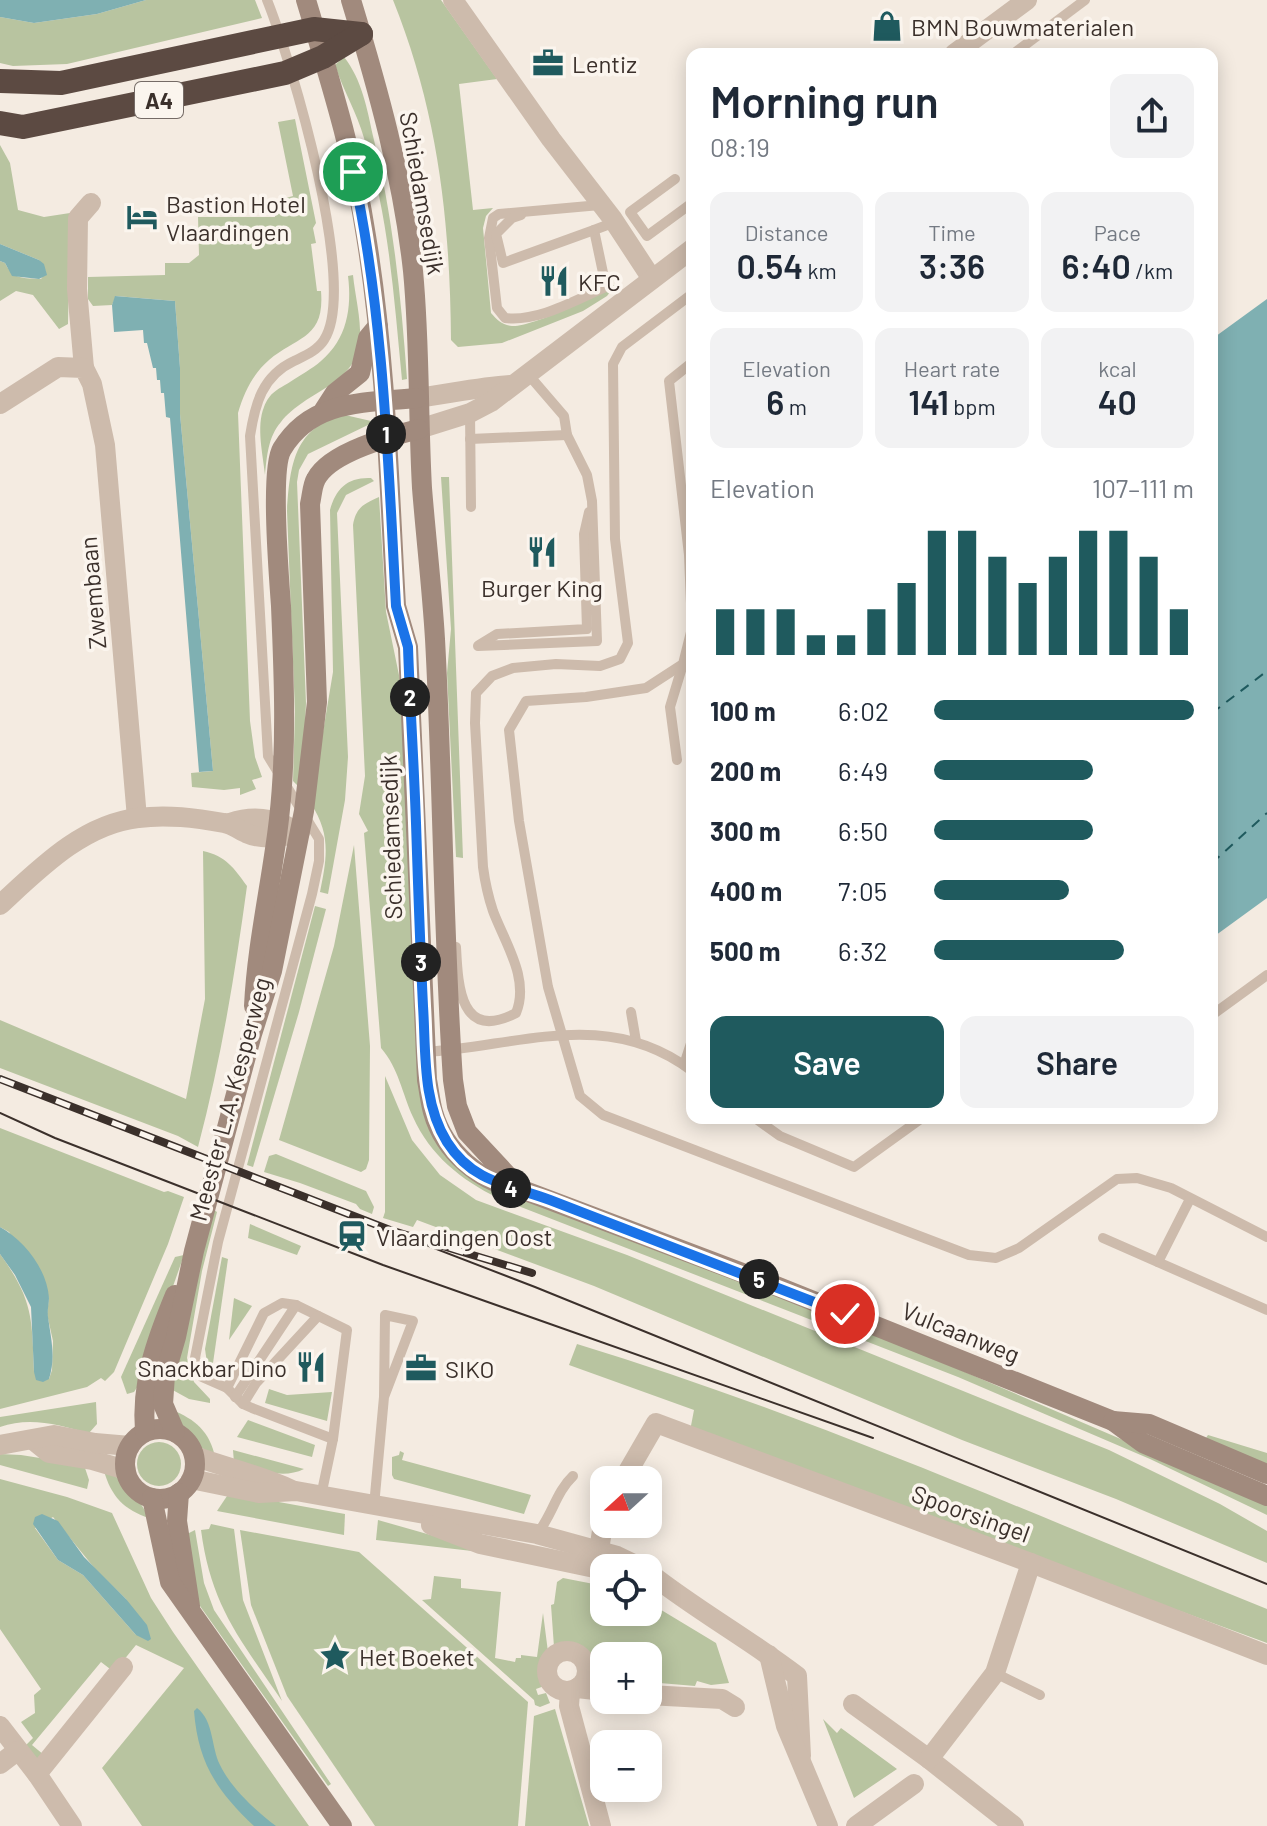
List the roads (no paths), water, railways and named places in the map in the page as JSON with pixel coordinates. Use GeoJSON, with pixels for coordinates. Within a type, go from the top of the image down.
{"type":"FeatureCollection","features":[{"type":"Feature","properties":{"kind":"highway","name":"A4"},"geometry":{"type":"LineString","coordinates":[[0,81],[61,83],[314,29]]}},
{"type":"Feature","properties":{"kind":"highway"},"geometry":{"type":"LineString","coordinates":[[314,29],[361,34]]}},
{"type":"Feature","properties":{"kind":"highway"},"geometry":{"type":"LineString","coordinates":[[323,57],[361,34]]}},
{"type":"Feature","properties":{"kind":"highway","name":"A4"},"geometry":{"type":"LineString","coordinates":[[0,123],[23,127],[291,71],[323,57]]}},
{"type":"Feature","properties":{"kind":"main road","name":"Schiedamsedijk"},"geometry":{"type":"LineString","coordinates":[[306,0],[366,233],[379,325],[396,606],[408,647],[426,1052],[433,1113],[447,1142],[483,1177],[503,1187],[520,1189]]}},
{"type":"Feature","properties":{"kind":"main road","name":"Schiedamsedijk"},"geometry":{"type":"LineString","coordinates":[[351,0],[385,119],[412,269],[419,349],[417,398],[435,638],[451,1051],[457,1106],[467,1132],[520,1189]]}},
{"type":"Feature","properties":{"kind":"main road"},"geometry":{"type":"LineString","coordinates":[[324,410],[335,393],[360,373],[368,338],[379,325]]}},
{"type":"Feature","properties":{"kind":"main road","name":"Meester L.A. Kesperweg"},"geometry":{"type":"LineString","coordinates":[[252,1034],[256,969],[283,782],[283,682],[276,505],[279,453],[294,431],[324,410],[417,398]]}},
{"type":"Feature","properties":{"kind":"main road","name":"Meester L.A. Kesperweg"},"geometry":{"type":"LineString","coordinates":[[175,1432],[163,1404],[165,1375],[194,1251],[272,971],[304,811],[317,702],[310,504],[314,480],[327,465],[386,437],[419,429]]}},
{"type":"Feature","properties":{"kind":"main road","name":"Vulcaanweg"},"geometry":{"type":"LineString","coordinates":[[520,1189],[756,1278],[1113,1421],[1143,1443],[1267,1496]]}},
{"type":"Feature","properties":{"kind":"main road","name":"Meester L.A. Kesperweg"},"geometry":{"type":"LineString","coordinates":[[137,1439],[147,1372],[160,1331],[194,1251]]}},
{"type":"Feature","properties":{"kind":"main road","name":"Vulcaanweg"},"geometry":{"type":"LineString","coordinates":[[1113,1421],[1149,1424],[1267,1474]]}},
{"type":"Feature","properties":{"kind":"main road"},"geometry":{"type":"LineString","coordinates":[[185,1486],[166,1498],[152,1498],[135,1488],[126,1470],[126,1457],[137,1439],[160,1429],[175,1432],[187,1442],[194,1456],[195,1468],[185,1486],[177,1521],[190,1610]]}},
{"type":"Feature","properties":{"kind":"main road"},"geometry":{"type":"LineString","coordinates":[[152,1498],[170,1582],[342,1826]]}},
{"type":"Feature","properties":{"kind":"street"},"geometry":{"type":"LineString","coordinates":[[453,0],[551,139],[615,222],[652,279]]}},
{"type":"Feature","properties":{"kind":"street"},"geometry":{"type":"LineString","coordinates":[[962,48],[1027,0]]}},
{"type":"Feature","properties":{"kind":"street","name":"Zwembaan"},"geometry":{"type":"LineString","coordinates":[[91,203],[78,218],[77,289],[84,368],[92,384],[105,445],[137,818]]}},
{"type":"Feature","properties":{"kind":"street"},"geometry":{"type":"LineString","coordinates":[[419,429],[470,413],[491,402],[686,254]]}},
{"type":"Feature","properties":{"kind":"street"},"geometry":{"type":"LineString","coordinates":[[0,404],[58,367],[84,368]]}},
{"type":"Feature","properties":{"kind":"street"},"geometry":{"type":"LineString","coordinates":[[417,398],[510,385]]}},
{"type":"Feature","properties":{"kind":"street"},"geometry":{"type":"LineString","coordinates":[[0,905],[38,870],[80,839],[107,826],[137,818],[182,817],[230,823],[247,817],[277,830],[300,832]]}},
{"type":"Feature","properties":{"kind":"street","name":"Spoorsingel"},"geometry":{"type":"LineString","coordinates":[[631,1466],[656,1423],[1267,1655]]}},
{"type":"Feature","properties":{"kind":"street"},"geometry":{"type":"LineString","coordinates":[[0,1445],[54,1435],[95,1443],[137,1439]]}},
{"type":"Feature","properties":{"kind":"street"},"geometry":{"type":"LineString","coordinates":[[33,1440],[49,1453],[126,1470]]}},
{"type":"Feature","properties":{"kind":"street"},"geometry":{"type":"LineString","coordinates":[[194,1456],[219,1466],[264,1476],[296,1491],[537,1534],[590,1558]]}},
{"type":"Feature","properties":{"kind":"street"},"geometry":{"type":"LineString","coordinates":[[185,1486],[259,1493],[296,1491]]}},
{"type":"Feature","properties":{"kind":"street"},"geometry":{"type":"LineString","coordinates":[[380,1507],[480,1544],[590,1562]]}},
{"type":"Feature","properties":{"kind":"street"},"geometry":{"type":"LineString","coordinates":[[525,1552],[537,1534]]}},
{"type":"Feature","properties":{"kind":"street"},"geometry":{"type":"LineString","coordinates":[[929,1759],[995,1673],[1031,1563]]}},
{"type":"Feature","properties":{"kind":"street"},"geometry":{"type":"LineString","coordinates":[[662,1583],[797,1676],[801,1756],[828,1826]]}},
{"type":"Feature","properties":{"kind":"street"},"geometry":{"type":"LineString","coordinates":[[662,1589],[675,1593]]}},
{"type":"Feature","properties":{"kind":"street"},"geometry":{"type":"LineString","coordinates":[[37,1774],[123,1667]]}},
{"type":"Feature","properties":{"kind":"street"},"geometry":{"type":"LineString","coordinates":[[590,1691],[574,1690],[569,1706],[601,1826]]}},
{"type":"Feature","properties":{"kind":"street"},"geometry":{"type":"LineString","coordinates":[[662,1696],[722,1699],[735,1707]]}},
{"type":"Feature","properties":{"kind":"street"},"geometry":{"type":"LineString","coordinates":[[853,1704],[1014,1826]]}},
{"type":"Feature","properties":{"kind":"street"},"geometry":{"type":"LineString","coordinates":[[0,1726],[72,1826]]}},
{"type":"Feature","properties":{"kind":"street"},"geometry":{"type":"LineString","coordinates":[[0,1764],[17,1751]]}},
{"type":"Feature","properties":{"kind":"street"},"geometry":{"type":"LineString","coordinates":[[856,1826],[914,1784]]}},
{"type":"Feature","properties":{"kind":"lane"},"geometry":{"type":"LineString","coordinates":[[267,0],[291,71]]}},
{"type":"Feature","properties":{"kind":"lane"},"geometry":{"type":"LineString","coordinates":[[1021,48],[1085,0]]}},
{"type":"Feature","properties":{"kind":"lane","name":"Meester L.A. Kesperweg"},"geometry":{"type":"LineString","coordinates":[[291,71],[306,122],[329,238],[333,315],[324,340],[309,354],[273,374],[267,382],[254,405],[250,436],[268,756],[319,839],[317,872],[218,1242],[195,1358],[202,1377],[235,1396],[333,1439]]}},
{"type":"Feature","properties":{"kind":"lane"},"geometry":{"type":"LineString","coordinates":[[675,179],[630,212],[647,236],[686,207]]}},
{"type":"Feature","properties":{"kind":"lane"},"geometry":{"type":"LineString","coordinates":[[594,230],[606,287],[544,313],[517,319],[505,318],[497,308],[489,238],[493,218],[499,214],[538,209],[602,205]]}},
{"type":"Feature","properties":{"kind":"lane"},"geometry":{"type":"LineString","coordinates":[[538,209],[512,218],[496,234],[503,263],[615,222]]}},
{"type":"Feature","properties":{"kind":"lane"},"geometry":{"type":"LineString","coordinates":[[445,908],[455,937],[462,1001],[472,1014],[484,1022],[501,1021],[516,1013],[522,999],[519,976],[493,911],[483,867],[476,693],[492,676],[513,668],[556,664],[600,666],[620,659],[628,643],[615,539],[613,364],[622,347],[686,299]]}},
{"type":"Feature","properties":{"kind":"lane"},"geometry":{"type":"LineString","coordinates":[[686,367],[669,381],[686,520]]}},
{"type":"Feature","properties":{"kind":"lane"},"geometry":{"type":"LineString","coordinates":[[527,373],[564,416],[567,435],[587,475],[592,501],[597,641],[478,646],[497,634],[587,629],[584,534],[592,501]]}},
{"type":"Feature","properties":{"kind":"lane"},"geometry":{"type":"LineString","coordinates":[[470,413],[471,507]]}},
{"type":"Feature","properties":{"kind":"lane"},"geometry":{"type":"LineString","coordinates":[[470,439],[567,435]]}},
{"type":"Feature","properties":{"kind":"lane"},"geometry":{"type":"LineString","coordinates":[[680,469],[686,464]]}},
{"type":"Feature","properties":{"kind":"lane"},"geometry":{"type":"LineString","coordinates":[[686,661],[646,688],[586,697],[526,701],[509,730],[519,821],[548,987],[580,1096],[603,1115],[969,1255],[996,1258],[1019,1248],[1117,1179],[1137,1178],[1171,1188],[1267,1237]]}},
{"type":"Feature","properties":{"kind":"lane"},"geometry":{"type":"LineString","coordinates":[[677,760],[670,707],[686,665]]}},
{"type":"Feature","properties":{"kind":"lane"},"geometry":{"type":"LineString","coordinates":[[1218,1011],[1267,975]]}},
{"type":"Feature","properties":{"kind":"lane"},"geometry":{"type":"LineString","coordinates":[[631,1012],[636,1041]]}},
{"type":"Feature","properties":{"kind":"lane"},"geometry":{"type":"LineString","coordinates":[[426,1052],[561,1034],[598,1034],[636,1041],[686,1067]]}},
{"type":"Feature","properties":{"kind":"lane"},"geometry":{"type":"LineString","coordinates":[[763,1124],[780,1136],[854,1167],[914,1124]]}},
{"type":"Feature","properties":{"kind":"lane"},"geometry":{"type":"LineString","coordinates":[[1158,1262],[1190,1199]]}},
{"type":"Feature","properties":{"kind":"lane"},"geometry":{"type":"LineString","coordinates":[[1103,1238],[1267,1310]]}},
{"type":"Feature","properties":{"kind":"lane"},"geometry":{"type":"LineString","coordinates":[[235,1396],[264,1313],[282,1303],[296,1305],[347,1330],[333,1439],[321,1496]]}},
{"type":"Feature","properties":{"kind":"lane"},"geometry":{"type":"LineString","coordinates":[[235,1396],[296,1305]]}},
{"type":"Feature","properties":{"kind":"lane"},"geometry":{"type":"LineString","coordinates":[[380,1507],[385,1315],[413,1321],[384,1397]]}},
{"type":"Feature","properties":{"kind":"lane"},"geometry":{"type":"LineString","coordinates":[[235,1396],[256,1383],[318,1316]]}},
{"type":"Feature","properties":{"kind":"lane"},"geometry":{"type":"LineString","coordinates":[[537,1534],[549,1519],[563,1485],[573,1476]]}},
{"type":"Feature","properties":{"kind":"lane"},"geometry":{"type":"LineString","coordinates":[[995,1673],[1040,1695]]}},
{"type":"Feature","properties":{"kind":"water"},"geometry":{"type":"Polygon","coordinates":[[[0,0],[146,0],[97,14],[34,23],[0,17],[0,0]]]}},
{"type":"Feature","properties":{"kind":"water"},"geometry":{"type":"Polygon","coordinates":[[[0,244],[39,260],[44,264],[47,275],[39,279],[12,276],[5,263],[0,261],[0,244]]]}},
{"type":"Feature","properties":{"kind":"water"},"geometry":{"type":"Polygon","coordinates":[[[115,296],[175,301],[180,414],[213,771],[199,772],[170,418],[166,417],[164,393],[161,393],[160,380],[157,380],[147,343],[144,343],[143,330],[114,332],[112,305],[115,296]]]}},
{"type":"Feature","properties":{"kind":"water"},"geometry":{"type":"Polygon","coordinates":[[[1267,299],[1267,898],[1218,934],[1218,335],[1267,299]]]}},
{"type":"Feature","properties":{"kind":"water"},"geometry":{"type":"Polygon","coordinates":[[[0,1227],[26,1248],[44,1276],[49,1298],[52,1363],[49,1379],[43,1382],[36,1380],[34,1372],[31,1307],[0,1254],[0,1227]]]}},
{"type":"Feature","properties":{"kind":"water"},"geometry":{"type":"Polygon","coordinates":[[[42,1514],[58,1521],[84,1557],[147,1625],[151,1639],[148,1641],[136,1635],[83,1575],[58,1560],[33,1524],[35,1517],[42,1514]]]}},
{"type":"Feature","properties":{"kind":"water"},"geometry":{"type":"Polygon","coordinates":[[[197,1708],[209,1727],[217,1758],[225,1774],[245,1798],[276,1826],[254,1826],[220,1788],[200,1746],[194,1711],[197,1708]]]}},
{"type":"Feature","properties":{"kind":"tram line"},"geometry":{"type":"LineString","coordinates":[[0,1081],[535,1287],[1267,1584]]}},
{"type":"Feature","properties":{"kind":"tram line"},"geometry":{"type":"LineString","coordinates":[[0,1113],[55,1138],[383,1265],[873,1438]]}},
{"type":"Feature","properties":{"kind":"railway"},"geometry":{"type":"LineString","coordinates":[[0,1079],[390,1230],[532,1273]]}},
{"type":"Feature","properties":{"kind":"place","name":"BMN Bouwmaterialen"},"geometry":{"type":"Point","coordinates":[887,26]}},
{"type":"Feature","properties":{"kind":"place","name":"Lentiz"},"geometry":{"type":"Point","coordinates":[548,63]}},
{"type":"Feature","properties":{"kind":"place","name":"Bastion Hotel Vlaardingen"},"geometry":{"type":"Point","coordinates":[142,217]}},
{"type":"Feature","properties":{"kind":"place","name":"KFC"},"geometry":{"type":"Point","coordinates":[554,281]}},
{"type":"Feature","properties":{"kind":"place","name":"Burger King"},"geometry":{"type":"Point","coordinates":[542,552]}},
{"type":"Feature","properties":{"kind":"place","name":"Vlaardingen Oost"},"geometry":{"type":"Point","coordinates":[352,1236]}},
{"type":"Feature","properties":{"kind":"place","name":"Snackbar Dino"},"geometry":{"type":"Point","coordinates":[311,1367]}},
{"type":"Feature","properties":{"kind":"place","name":"SIKO"},"geometry":{"type":"Point","coordinates":[421,1368]}},
{"type":"Feature","properties":{"kind":"place","name":"Het Boeket"},"geometry":{"type":"Point","coordinates":[335,1656]}}]}
